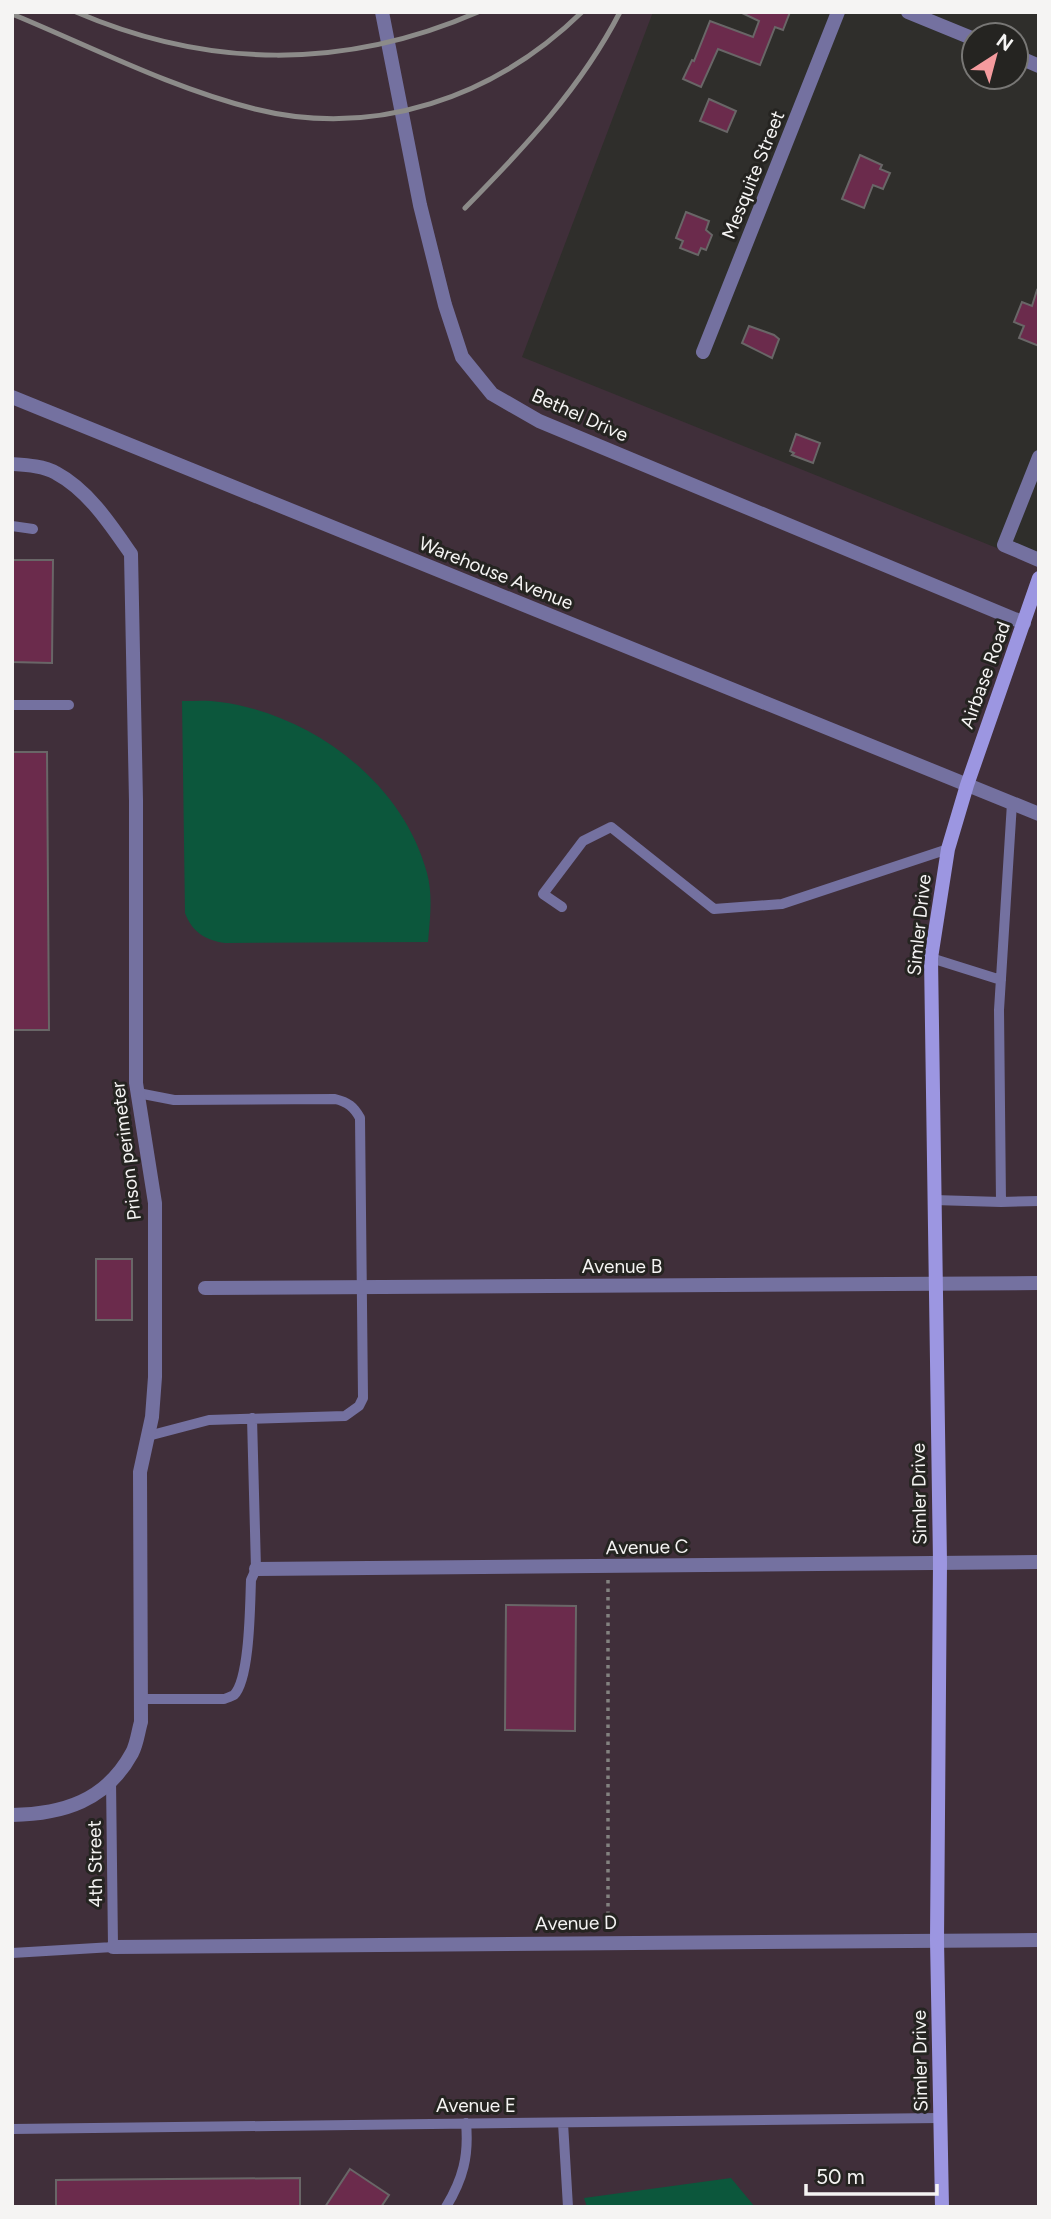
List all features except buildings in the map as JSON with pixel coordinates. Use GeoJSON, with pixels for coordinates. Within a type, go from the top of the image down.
{"type":"FeatureCollection","features":[{"type":"Feature","properties":{"kind":"street","name":"Bethel Drive"},"geometry":{"type":"LineString","coordinates":[[382,12],[420,205],[445,304],[462,357],[492,394],[539,421],[1024,623]]}},
{"type":"Feature","properties":{"kind":"street","name":"Mesquite Street"},"geometry":{"type":"LineString","coordinates":[[703,352],[838,12]]}},
{"type":"Feature","properties":{"kind":"street"},"geometry":{"type":"LineString","coordinates":[[908,12],[960,33]]}},
{"type":"Feature","properties":{"kind":"street","name":"Warehouse Avenue"},"geometry":{"type":"LineString","coordinates":[[12,397],[1039,814]]}},
{"type":"Feature","properties":{"kind":"street"},"geometry":{"type":"LineString","coordinates":[[1039,457],[1004,545],[1039,560]]}},
{"type":"Feature","properties":{"kind":"street","name":"Prison perimeter"},"geometry":{"type":"LineString","coordinates":[[12,464],[25,464],[55,472],[84,495],[131,554],[138,1093],[155,1203],[155,1377],[152,1416],[140,1472],[141,1722],[133,1752],[99,1793],[68,1809],[37,1815],[12,1815]]}},
{"type":"Feature","properties":{"kind":"street","name":"Airbase Road"},"geometry":{"type":"LineString","coordinates":[[967,785],[1039,578]]}},
{"type":"Feature","properties":{"kind":"street","name":"Simler Drive"},"geometry":{"type":"LineString","coordinates":[[942,2207],[937,1940],[940,1563],[931,958],[948,849],[967,785]]}},
{"type":"Feature","properties":{"kind":"street","name":"Avenue B"},"geometry":{"type":"LineString","coordinates":[[205,1288],[1039,1283]]}},
{"type":"Feature","properties":{"kind":"street","name":"Avenue C"},"geometry":{"type":"LineString","coordinates":[[256,1569],[1039,1562]]}},
{"type":"Feature","properties":{"kind":"street","name":"Avenue D"},"geometry":{"type":"LineString","coordinates":[[113,1947],[1039,1940]]}},
{"type":"Feature","properties":{"kind":"lane"},"geometry":{"type":"LineString","coordinates":[[12,526],[33,529]]}},
{"type":"Feature","properties":{"kind":"lane"},"geometry":{"type":"LineString","coordinates":[[12,705],[69,705]]}},
{"type":"Feature","properties":{"kind":"lane"},"geometry":{"type":"LineString","coordinates":[[1001,1202],[1001,980],[1012,803]]}},
{"type":"Feature","properties":{"kind":"lane"},"geometry":{"type":"LineString","coordinates":[[562,907],[543,894],[583,841],[611,827],[715,909],[782,904],[948,849]]}},
{"type":"Feature","properties":{"kind":"lane"},"geometry":{"type":"LineString","coordinates":[[931,958],[1001,980]]}},
{"type":"Feature","properties":{"kind":"lane"},"geometry":{"type":"LineString","coordinates":[[138,1093],[174,1100],[335,1099],[346,1102],[359,1118],[363,1398],[359,1406],[345,1416],[209,1420],[148,1436]]}},
{"type":"Feature","properties":{"kind":"lane"},"geometry":{"type":"LineString","coordinates":[[934,1199],[1039,1201]]}},
{"type":"Feature","properties":{"kind":"lane"},"geometry":{"type":"LineString","coordinates":[[141,1699],[224,1699],[234,1695],[241,1682],[245,1667],[251,1580],[256,1569],[252,1418]]}},
{"type":"Feature","properties":{"kind":"lane","name":"4th Street"},"geometry":{"type":"LineString","coordinates":[[111,1780],[113,1947]]}},
{"type":"Feature","properties":{"kind":"lane"},"geometry":{"type":"LineString","coordinates":[[12,1953],[113,1947]]}},
{"type":"Feature","properties":{"kind":"lane","name":"Avenue E"},"geometry":{"type":"LineString","coordinates":[[12,2129],[940,2118]]}},
{"type":"Feature","properties":{"kind":"lane"},"geometry":{"type":"LineString","coordinates":[[446,2207],[459,2185],[468,2146],[466,2123]]}},
{"type":"Feature","properties":{"kind":"lane"},"geometry":{"type":"LineString","coordinates":[[563,2123],[568,2207]]}},
{"type":"Feature","properties":{"kind":"path"},"geometry":{"type":"LineString","coordinates":[[608,1567],[608,1942]]}},
{"type":"Feature","properties":{"kind":"shaded area"},"geometry":{"type":"Polygon","coordinates":[[[12,12],[653,12],[522,357],[1039,565],[1039,2207],[12,2207],[12,12]]]}},
{"type":"Feature","properties":{"kind":"green space"},"geometry":{"type":"Polygon","coordinates":[[[182,701],[220,702],[254,709],[287,721],[319,737],[349,758],[375,782],[397,810],[415,840],[427,873],[430,898],[428,942],[225,943],[211,940],[195,930],[185,913],[182,701]]]}},
{"type":"Feature","properties":{"kind":"green space"},"geometry":{"type":"Polygon","coordinates":[[[731,2178],[755,2207],[587,2207],[584,2198],[731,2178]]]}},
{"type":"Feature","properties":{"kind":"railway"},"geometry":{"type":"LineString","coordinates":[[76,12],[126,31],[176,44],[227,52],[277,55],[327,53],[378,44],[428,31],[478,12]]}},
{"type":"Feature","properties":{"kind":"railway"},"geometry":{"type":"LineString","coordinates":[[12,14],[162,78],[224,100],[300,117],[344,118],[388,114],[431,104],[472,88],[511,67],[548,42],[582,12]]}},
{"type":"Feature","properties":{"kind":"railway"},"geometry":{"type":"LineString","coordinates":[[465,208],[530,140],[569,92],[605,40],[620,12]]}}]}
